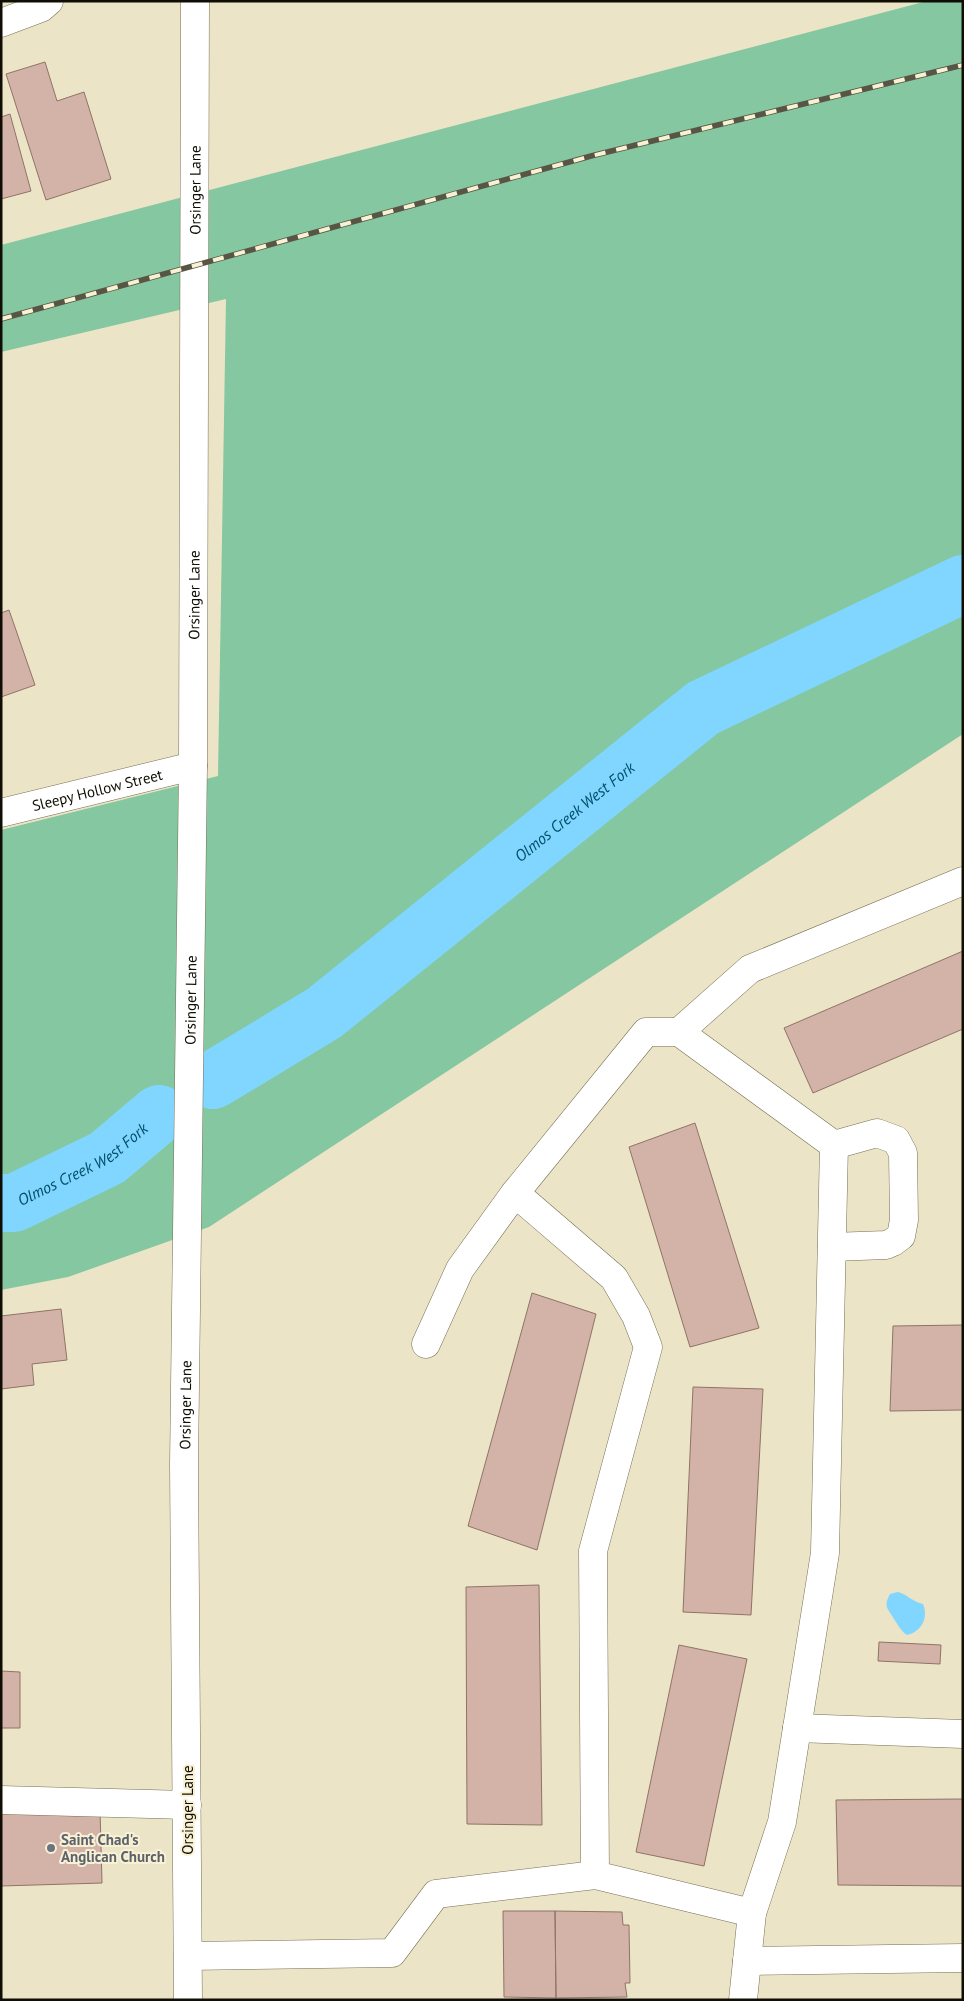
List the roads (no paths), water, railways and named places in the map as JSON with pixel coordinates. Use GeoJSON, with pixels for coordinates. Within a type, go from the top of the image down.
{"type":"FeatureCollection","features":[{"type":"Feature","properties":{"kind":"street"},"geometry":{"type":"LineString","coordinates":[[1,23],[41,8],[49,1]]}},
{"type":"Feature","properties":{"kind":"street","name":"Orsinger Lane"},"geometry":{"type":"LineString","coordinates":[[188,2000],[184,1465],[193,766],[195,1]]}},
{"type":"Feature","properties":{"kind":"street","name":"Sleepy Hollow Street"},"geometry":{"type":"LineString","coordinates":[[1,812],[193,766]]}},
{"type":"Feature","properties":{"kind":"street"},"geometry":{"type":"LineString","coordinates":[[679,1032],[750,969],[963,881]]}},
{"type":"Feature","properties":{"kind":"street"},"geometry":{"type":"LineString","coordinates":[[426,1344],[460,1269],[515,1193],[646,1032],[679,1032],[834,1145]]}},
{"type":"Feature","properties":{"kind":"street"},"geometry":{"type":"LineString","coordinates":[[832,1247],[886,1245],[894,1242],[901,1236],[904,1220],[903,1153],[896,1140],[877,1133],[834,1145]]}},
{"type":"Feature","properties":{"kind":"street"},"geometry":{"type":"LineString","coordinates":[[742,2000],[752,1913],[782,1822],[825,1552],[834,1145]]}},
{"type":"Feature","properties":{"kind":"street"},"geometry":{"type":"LineString","coordinates":[[515,1193],[614,1278],[636,1316],[648,1347],[592,1551],[595,1875]]}},
{"type":"Feature","properties":{"kind":"street"},"geometry":{"type":"LineString","coordinates":[[797,1728],[963,1734]]}},
{"type":"Feature","properties":{"kind":"street"},"geometry":{"type":"LineString","coordinates":[[1,1800],[186,1806]]}},
{"type":"Feature","properties":{"kind":"street"},"geometry":{"type":"LineString","coordinates":[[188,1956],[392,1953],[436,1894],[595,1875],[752,1913]]}},
{"type":"Feature","properties":{"kind":"street"},"geometry":{"type":"LineString","coordinates":[[747,1962],[963,1958]]}},
{"type":"Feature","properties":{"kind":"water"},"geometry":{"type":"Polygon","coordinates":[[[898,1592],[923,1604],[925,1609],[924,1619],[920,1628],[907,1635],[900,1628],[887,1607],[890,1594],[898,1592]]]}},
{"type":"Feature","properties":{"kind":"waterway","name":"Olmos Creek West Fork"},"geometry":{"type":"LineString","coordinates":[[213,1080],[324,1013],[703,708],[963,584]]}},
{"type":"Feature","properties":{"kind":"waterway","name":"Olmos Creek West Fork"},"geometry":{"type":"LineString","coordinates":[[1,1203],[14,1203],[107,1158],[159,1114]]}},
{"type":"Feature","properties":{"kind":"railway"},"geometry":{"type":"LineString","coordinates":[[1,319],[591,156],[963,65]]}},
{"type":"Feature","properties":{"kind":"place","name":"Saint Chad's Anglican Church"},"geometry":{"type":"Point","coordinates":[51,1848]}}]}
